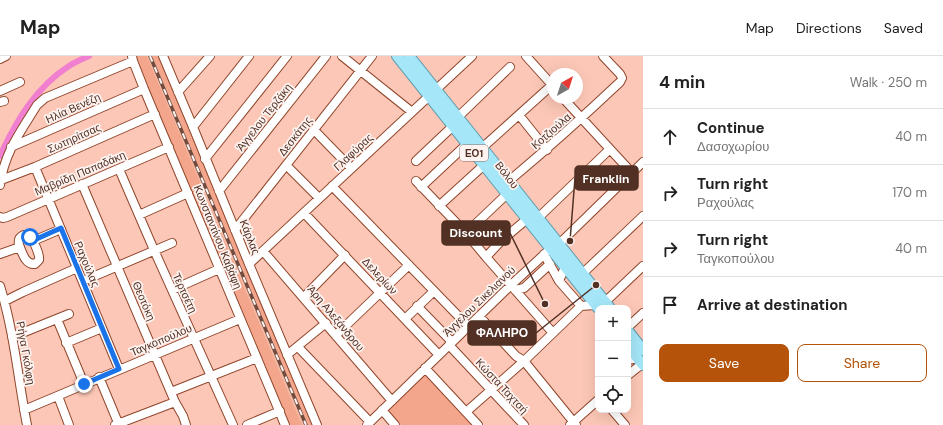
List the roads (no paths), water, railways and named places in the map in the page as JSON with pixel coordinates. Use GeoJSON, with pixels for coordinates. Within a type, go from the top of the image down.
{"type":"FeatureCollection","features":[{"type":"Feature","properties":{"kind":"main road","name":"Βόλου"},"geometry":{"type":"LineString","coordinates":[[397,56],[433,93],[455,122],[467,144],[565,267],[601,305]]}},
{"type":"Feature","properties":{"kind":"main road","name":"Βόλου"},"geometry":{"type":"LineString","coordinates":[[413,58],[433,93]]}},
{"type":"Feature","properties":{"kind":"main road","name":"Βόλου"},"geometry":{"type":"LineString","coordinates":[[455,122],[482,148],[509,181],[538,218],[551,249],[582,274],[601,305]]}},
{"type":"Feature","properties":{"kind":"main road"},"geometry":{"type":"LineString","coordinates":[[631,335],[643,350]]}},
{"type":"Feature","properties":{"kind":"main road"},"geometry":{"type":"LineString","coordinates":[[631,351],[637,362]]}},
{"type":"Feature","properties":{"kind":"street"},"geometry":{"type":"LineString","coordinates":[[0,58],[6,56]]}},
{"type":"Feature","properties":{"kind":"street","name":"Κάρλας"},"geometry":{"type":"LineString","coordinates":[[163,56],[317,425]]}},
{"type":"Feature","properties":{"kind":"street"},"geometry":{"type":"LineString","coordinates":[[178,92],[210,56]]}},
{"type":"Feature","properties":{"kind":"street"},"geometry":{"type":"LineString","coordinates":[[193,127],[249,56]]}},
{"type":"Feature","properties":{"kind":"street"},"geometry":{"type":"LineString","coordinates":[[205,158],[287,56]]}},
{"type":"Feature","properties":{"kind":"street","name":"Άγγελου Τερζάκη"},"geometry":{"type":"LineString","coordinates":[[219,191],[326,56]]}},
{"type":"Feature","properties":{"kind":"street"},"geometry":{"type":"LineString","coordinates":[[342,56],[412,112]]}},
{"type":"Feature","properties":{"kind":"street","name":"Δεσκάτης"},"geometry":{"type":"LineString","coordinates":[[235,230],[372,56]]}},
{"type":"Feature","properties":{"kind":"street","name":"Γλαφύρας"},"geometry":{"type":"LineString","coordinates":[[249,264],[472,56]]}},
{"type":"Feature","properties":{"kind":"street"},"geometry":{"type":"LineString","coordinates":[[526,56],[547,79]]}},
{"type":"Feature","properties":{"kind":"street","name":"Κοτζιούλα"},"geometry":{"type":"LineString","coordinates":[[509,181],[582,119],[620,82],[622,78],[620,74],[603,56]]}},
{"type":"Feature","properties":{"kind":"street"},"geometry":{"type":"LineString","coordinates":[[0,182],[11,147],[37,105],[42,100],[133,58]]}},
{"type":"Feature","properties":{"kind":"street","name":"Κωνσταντίνου Καβάφη"},"geometry":{"type":"LineString","coordinates":[[133,58],[144,89],[285,425]]}},
{"type":"Feature","properties":{"kind":"street"},"geometry":{"type":"LineString","coordinates":[[416,161],[510,68]]}},
{"type":"Feature","properties":{"kind":"street"},"geometry":{"type":"LineString","coordinates":[[0,91],[20,82]]}},
{"type":"Feature","properties":{"kind":"street","name":"Ηλία Βενέζη"},"geometry":{"type":"LineString","coordinates":[[11,147],[144,89]]}},
{"type":"Feature","properties":{"kind":"street"},"geometry":{"type":"LineString","coordinates":[[482,148],[547,91]]}},
{"type":"Feature","properties":{"kind":"street"},"geometry":{"type":"LineString","coordinates":[[568,104],[632,173]]}},
{"type":"Feature","properties":{"kind":"street","name":"Σωτηρίτσας"},"geometry":{"type":"LineString","coordinates":[[0,182],[155,114]]}},
{"type":"Feature","properties":{"kind":"street"},"geometry":{"type":"LineString","coordinates":[[519,115],[547,150]]}},
{"type":"Feature","properties":{"kind":"street"},"geometry":{"type":"LineString","coordinates":[[314,130],[351,168]]}},
{"type":"Feature","properties":{"kind":"street"},"geometry":{"type":"LineString","coordinates":[[467,144],[418,184],[466,233],[553,333]]}},
{"type":"Feature","properties":{"kind":"street","name":"Μαβρίδη Παπαδάκη"},"geometry":{"type":"LineString","coordinates":[[0,217],[7,217],[169,147]]}},
{"type":"Feature","properties":{"kind":"street"},"geometry":{"type":"LineString","coordinates":[[538,218],[610,148]]}},
{"type":"Feature","properties":{"kind":"street","name":"Άγγελου Σικελιανού"},"geometry":{"type":"LineString","coordinates":[[369,423],[468,326],[513,288],[551,249],[562,241],[643,162]]}},
{"type":"Feature","properties":{"kind":"street"},"geometry":{"type":"LineString","coordinates":[[286,164],[319,198]]}},
{"type":"Feature","properties":{"kind":"street"},"geometry":{"type":"LineString","coordinates":[[439,206],[484,165]]}},
{"type":"Feature","properties":{"kind":"street","name":"Ραχούλας"},"geometry":{"type":"LineString","coordinates":[[35,166],[119,369]]}},
{"type":"Feature","properties":{"kind":"street","name":"Τερτσέτη"},"geometry":{"type":"LineString","coordinates":[[119,169],[233,425]]}},
{"type":"Feature","properties":{"kind":"street","name":"Θεοτόκη"},"geometry":{"type":"LineString","coordinates":[[82,184],[186,425]]}},
{"type":"Feature","properties":{"kind":"street"},"geometry":{"type":"LineString","coordinates":[[332,186],[468,326]]}},
{"type":"Feature","properties":{"kind":"street"},"geometry":{"type":"LineString","coordinates":[[139,215],[188,193]]}},
{"type":"Feature","properties":{"kind":"street"},"geometry":{"type":"LineString","coordinates":[[466,233],[507,194]]}},
{"type":"Feature","properties":{"kind":"street","name":"Δελερίων"},"geometry":{"type":"LineString","coordinates":[[304,212],[439,355]]}},
{"type":"Feature","properties":{"kind":"street"},"geometry":{"type":"LineString","coordinates":[[582,274],[643,216]]}},
{"type":"Feature","properties":{"kind":"street"},"geometry":{"type":"LineString","coordinates":[[486,257],[501,240],[527,219]]}},
{"type":"Feature","properties":{"kind":"street"},"geometry":{"type":"LineString","coordinates":[[32,241],[61,228]]}},
{"type":"Feature","properties":{"kind":"street"},"geometry":{"type":"LineString","coordinates":[[24,235],[28,236],[39,256],[38,261],[35,264],[27,262],[20,246],[18,240],[24,235]]}},
{"type":"Feature","properties":{"kind":"street"},"geometry":{"type":"LineString","coordinates":[[82,281],[172,243]]}},
{"type":"Feature","properties":{"kind":"street"},"geometry":{"type":"LineString","coordinates":[[0,254],[20,246]]}},
{"type":"Feature","properties":{"kind":"street"},"geometry":{"type":"LineString","coordinates":[[551,249],[550,264],[559,281],[581,306]]}},
{"type":"Feature","properties":{"kind":"street","name":"Άρη Αλεξάνδρου"},"geometry":{"type":"LineString","coordinates":[[263,251],[392,401]]}},
{"type":"Feature","properties":{"kind":"street"},"geometry":{"type":"LineString","coordinates":[[304,297],[345,255]]}},
{"type":"Feature","properties":{"kind":"street"},"geometry":{"type":"LineString","coordinates":[[513,288],[524,288],[550,264]]}},
{"type":"Feature","properties":{"kind":"street"},"geometry":{"type":"LineString","coordinates":[[336,335],[410,266]]}},
{"type":"Feature","properties":{"kind":"street"},"geometry":{"type":"LineString","coordinates":[[603,305],[643,266]]}},
{"type":"Feature","properties":{"kind":"street"},"geometry":{"type":"LineString","coordinates":[[559,281],[565,267]]}},
{"type":"Feature","properties":{"kind":"street"},"geometry":{"type":"LineString","coordinates":[[5,301],[77,268]]}},
{"type":"Feature","properties":{"kind":"street"},"geometry":{"type":"LineString","coordinates":[[172,290],[219,269]]}},
{"type":"Feature","properties":{"kind":"street","name":"Ρήγα Γκόλφη"},"geometry":{"type":"LineString","coordinates":[[0,286],[5,301],[12,337],[27,425]]}},
{"type":"Feature","properties":{"kind":"street"},"geometry":{"type":"LineString","coordinates":[[405,319],[434,291]]}},
{"type":"Feature","properties":{"kind":"street","name":"Κώστα Ταχτσή"},"geometry":{"type":"LineString","coordinates":[[417,306],[524,425]]}},
{"type":"Feature","properties":{"kind":"street"},"geometry":{"type":"LineString","coordinates":[[466,412],[524,361],[581,306],[595,306]]}},
{"type":"Feature","properties":{"kind":"street"},"geometry":{"type":"LineString","coordinates":[[631,324],[643,313]]}},
{"type":"Feature","properties":{"kind":"street"},"geometry":{"type":"LineString","coordinates":[[12,337],[69,314]]}},
{"type":"Feature","properties":{"kind":"street"},"geometry":{"type":"LineString","coordinates":[[479,316],[516,356],[524,361],[573,424],[595,403]]}},
{"type":"Feature","properties":{"kind":"street"},"geometry":{"type":"LineString","coordinates":[[57,319],[84,384]]}},
{"type":"Feature","properties":{"kind":"street","name":"Ταγκοπούλου"},"geometry":{"type":"LineString","coordinates":[[24,410],[240,319]]}},
{"type":"Feature","properties":{"kind":"street"},"geometry":{"type":"LineString","coordinates":[[287,355],[326,324]]}},
{"type":"Feature","properties":{"kind":"street"},"geometry":{"type":"LineString","coordinates":[[66,343],[102,328]]}},
{"type":"Feature","properties":{"kind":"street"},"geometry":{"type":"LineString","coordinates":[[298,347],[369,423]]}},
{"type":"Feature","properties":{"kind":"street"},"geometry":{"type":"LineString","coordinates":[[171,392],[257,358]]}},
{"type":"Feature","properties":{"kind":"street"},"geometry":{"type":"LineString","coordinates":[[631,371],[637,362]]}},
{"type":"Feature","properties":{"kind":"street"},"geometry":{"type":"LineString","coordinates":[[425,368],[478,425]]}},
{"type":"Feature","properties":{"kind":"street"},"geometry":{"type":"LineString","coordinates":[[100,378],[117,425],[175,402]]}},
{"type":"Feature","properties":{"kind":"street"},"geometry":{"type":"LineString","coordinates":[[58,396],[70,425]]}},
{"type":"Feature","properties":{"kind":"street"},"geometry":{"type":"LineString","coordinates":[[382,410],[395,425]]}},
{"type":"Feature","properties":{"kind":"street"},"geometry":{"type":"LineString","coordinates":[[246,425],[280,411]]}},
{"type":"Feature","properties":{"kind":"street"},"geometry":{"type":"LineString","coordinates":[[615,413],[625,425]]}},
{"type":"Feature","properties":{"kind":"waterway"},"geometry":{"type":"LineString","coordinates":[[0,156],[20,118],[37,94],[57,74],[89,56]]}},
{"type":"Feature","properties":{"kind":"railway"},"geometry":{"type":"LineString","coordinates":[[150,56],[306,425]]}},
{"type":"Feature","properties":{"kind":"place","name":"Franklin"},"geometry":{"type":"Point","coordinates":[570,241]}},
{"type":"Feature","properties":{"kind":"place","name":"ΦΑΛΗΡΟ"},"geometry":{"type":"Point","coordinates":[596,285]}},
{"type":"Feature","properties":{"kind":"place","name":"Discount"},"geometry":{"type":"Point","coordinates":[545,304]}}]}
